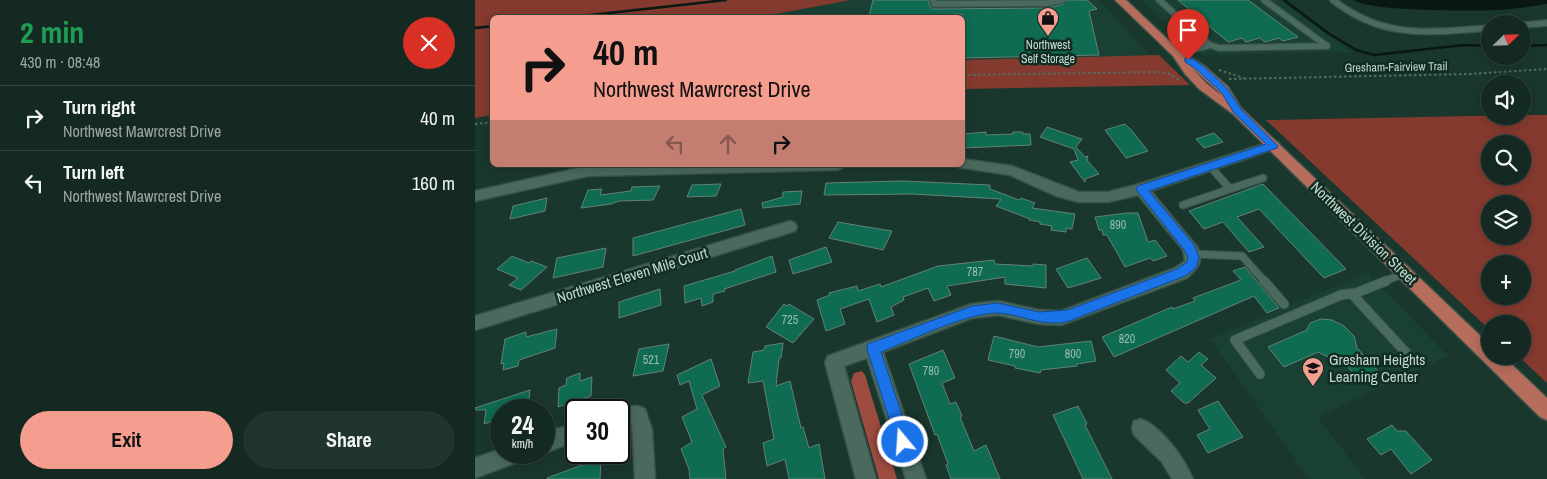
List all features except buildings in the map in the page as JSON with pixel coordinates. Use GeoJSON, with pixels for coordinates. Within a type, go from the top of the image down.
{"type":"FeatureCollection","features":[{"type":"Feature","properties":{"kind":"main road","name":"Northwest Division Street"},"geometry":{"type":"LineString","coordinates":[[1120,0],[1177,54],[1199,67],[1224,90],[1237,111]]}},
{"type":"Feature","properties":{"kind":"main road","name":"Northwest Division Street"},"geometry":{"type":"LineString","coordinates":[[1177,54],[1186,70],[1210,94],[1237,111],[1481,347]]}},
{"type":"Feature","properties":{"kind":"main road","name":"Northwest Division Street"},"geometry":{"type":"LineString","coordinates":[[1499,365],[1547,411]]}},
{"type":"Feature","properties":{"kind":"street"},"geometry":{"type":"LineString","coordinates":[[965,164],[1033,172],[1061,192],[1079,197],[1108,197],[1141,189],[1273,146]]}},
{"type":"Feature","properties":{"kind":"street"},"geometry":{"type":"LineString","coordinates":[[475,196],[588,171],[754,167]]}},
{"type":"Feature","properties":{"kind":"street"},"geometry":{"type":"LineString","coordinates":[[866,479],[834,362],[972,311],[998,308],[1039,317],[1061,318],[1181,273],[1192,264],[1192,254],[1141,189]]}},
{"type":"Feature","properties":{"kind":"street","name":"Northwest Eleven Mile Court"},"geometry":{"type":"LineString","coordinates":[[475,323],[790,227]]}},
{"type":"Feature","properties":{"kind":"street"},"geometry":{"type":"LineString","coordinates":[[873,349],[916,479]]}},
{"type":"Feature","properties":{"kind":"street"},"geometry":{"type":"LineString","coordinates":[[630,415],[638,415],[643,430],[645,479]]}},
{"type":"Feature","properties":{"kind":"street"},"geometry":{"type":"LineString","coordinates":[[1141,428],[1169,455],[1183,479]]}},
{"type":"Feature","properties":{"kind":"street"},"geometry":{"type":"LineString","coordinates":[[475,468],[490,463]]}},
{"type":"Feature","properties":{"kind":"lane"},"geometry":{"type":"LineString","coordinates":[[933,0],[934,4],[997,4],[1061,0]]}},
{"type":"Feature","properties":{"kind":"lane"},"geometry":{"type":"LineString","coordinates":[[1159,0],[1210,45],[1219,48],[1327,46],[1265,0]]}},
{"type":"Feature","properties":{"kind":"lane"},"geometry":{"type":"LineString","coordinates":[[1333,0],[1346,13],[1382,28],[1412,32],[1481,28]]}},
{"type":"Feature","properties":{"kind":"lane"},"geometry":{"type":"LineString","coordinates":[[1531,24],[1547,23]]}},
{"type":"Feature","properties":{"kind":"lane"},"geometry":{"type":"LineString","coordinates":[[1177,54],[1210,45]]}},
{"type":"Feature","properties":{"kind":"lane"},"geometry":{"type":"LineString","coordinates":[[1209,166],[1230,189]]}},
{"type":"Feature","properties":{"kind":"lane"},"geometry":{"type":"LineString","coordinates":[[1183,205],[1263,178]]}},
{"type":"Feature","properties":{"kind":"lane"},"geometry":{"type":"LineString","coordinates":[[1192,254],[1242,256],[1284,304]]}},
{"type":"Feature","properties":{"kind":"lane"},"geometry":{"type":"LineString","coordinates":[[1260,374],[1235,340],[1341,295],[1352,294],[1405,273]]}},
{"type":"Feature","properties":{"kind":"lane"},"geometry":{"type":"LineString","coordinates":[[1352,294],[1409,356]]}},
{"type":"Feature","properties":{"kind":"path","name":"Gresham-Fairview Trail"},"geometry":{"type":"LineString","coordinates":[[1199,67],[1225,71],[1245,79]]}},
{"type":"Feature","properties":{"kind":"path","name":"Gresham-Fairview Trail"},"geometry":{"type":"LineString","coordinates":[[1229,79],[1470,74],[1547,69]]}},
{"type":"Feature","properties":{"kind":"path"},"geometry":{"type":"LineString","coordinates":[[965,75],[1153,72],[1167,73],[1184,83]]}},
{"type":"Feature","properties":{"kind":"path"},"geometry":{"type":"LineString","coordinates":[[475,124],[490,122]]}},
{"type":"Feature","properties":{"kind":"shaded area"},"geometry":{"type":"Polygon","coordinates":[[[475,0],[851,0],[770,15],[490,15],[490,115],[475,118],[475,0]]]}},
{"type":"Feature","properties":{"kind":"shaded area","name":"Northwest Self Storage"},"geometry":{"type":"Polygon","coordinates":[[[851,0],[1099,0],[1151,56],[965,60],[965,15],[770,15],[851,0]]]}},
{"type":"Feature","properties":{"kind":"shaded area"},"geometry":{"type":"Polygon","coordinates":[[[1141,0],[1279,0],[1351,52],[1202,55],[1141,0]]]}},
{"type":"Feature","properties":{"kind":"shaded area"},"geometry":{"type":"Polygon","coordinates":[[[1354,0],[1547,0],[1547,4],[1501,10],[1448,10],[1380,7],[1354,0]]]}},
{"type":"Feature","properties":{"kind":"shaded area"},"geometry":{"type":"Polygon","coordinates":[[[1159,55],[1190,85],[965,89],[965,60],[1159,55]]]}},
{"type":"Feature","properties":{"kind":"shaded area"},"geometry":{"type":"Polygon","coordinates":[[[1531,115],[1547,115],[1547,383],[1528,365],[1531,365],[1531,315],[1481,315],[1481,322],[1266,120],[1481,116],[1481,125],[1531,125],[1531,115]]]}},
{"type":"Feature","properties":{"kind":"shaded area","name":"Gresham Heights Learning Center"},"geometry":{"type":"Polygon","coordinates":[[[1367,273],[1448,356],[1318,417],[1365,479],[1309,479],[1210,339],[1367,273]]]}},
{"type":"Feature","properties":{"kind":"shaded area"},"geometry":{"type":"Polygon","coordinates":[[[862,371],[865,375],[897,479],[879,479],[851,381],[854,373],[862,371]]]}},
{"type":"Feature","properties":{"kind":"waterway"},"geometry":{"type":"LineString","coordinates":[[591,15],[726,0]]}},
{"type":"Feature","properties":{"kind":"waterway"},"geometry":{"type":"LineString","coordinates":[[1284,0],[1328,33],[1356,50],[1374,55],[1464,45],[1481,46]]}},
{"type":"Feature","properties":{"kind":"waterway"},"geometry":{"type":"LineString","coordinates":[[475,28],[490,26]]}},
{"type":"Feature","properties":{"kind":"waterway"},"geometry":{"type":"LineString","coordinates":[[1531,46],[1547,45]]}},
{"type":"Feature","properties":{"kind":"place","name":"Northwest Self Storage"},"geometry":{"type":"Point","coordinates":[1048,37]}},
{"type":"Feature","properties":{"kind":"place","name":"Gresham Heights Learning Center"},"geometry":{"type":"Point","coordinates":[1313,387]}},
{"type":"Feature","properties":{"kind":"route"},"geometry":{"type":"LineString","coordinates":[[903,442],[873,349],[972,311],[998,308],[1039,317],[1061,318],[1069,316],[1181,273],[1192,264],[1193,257],[1190,248],[1141,189],[1273,146],[1237,111],[1224,90],[1199,67],[1188,60]]}}]}
